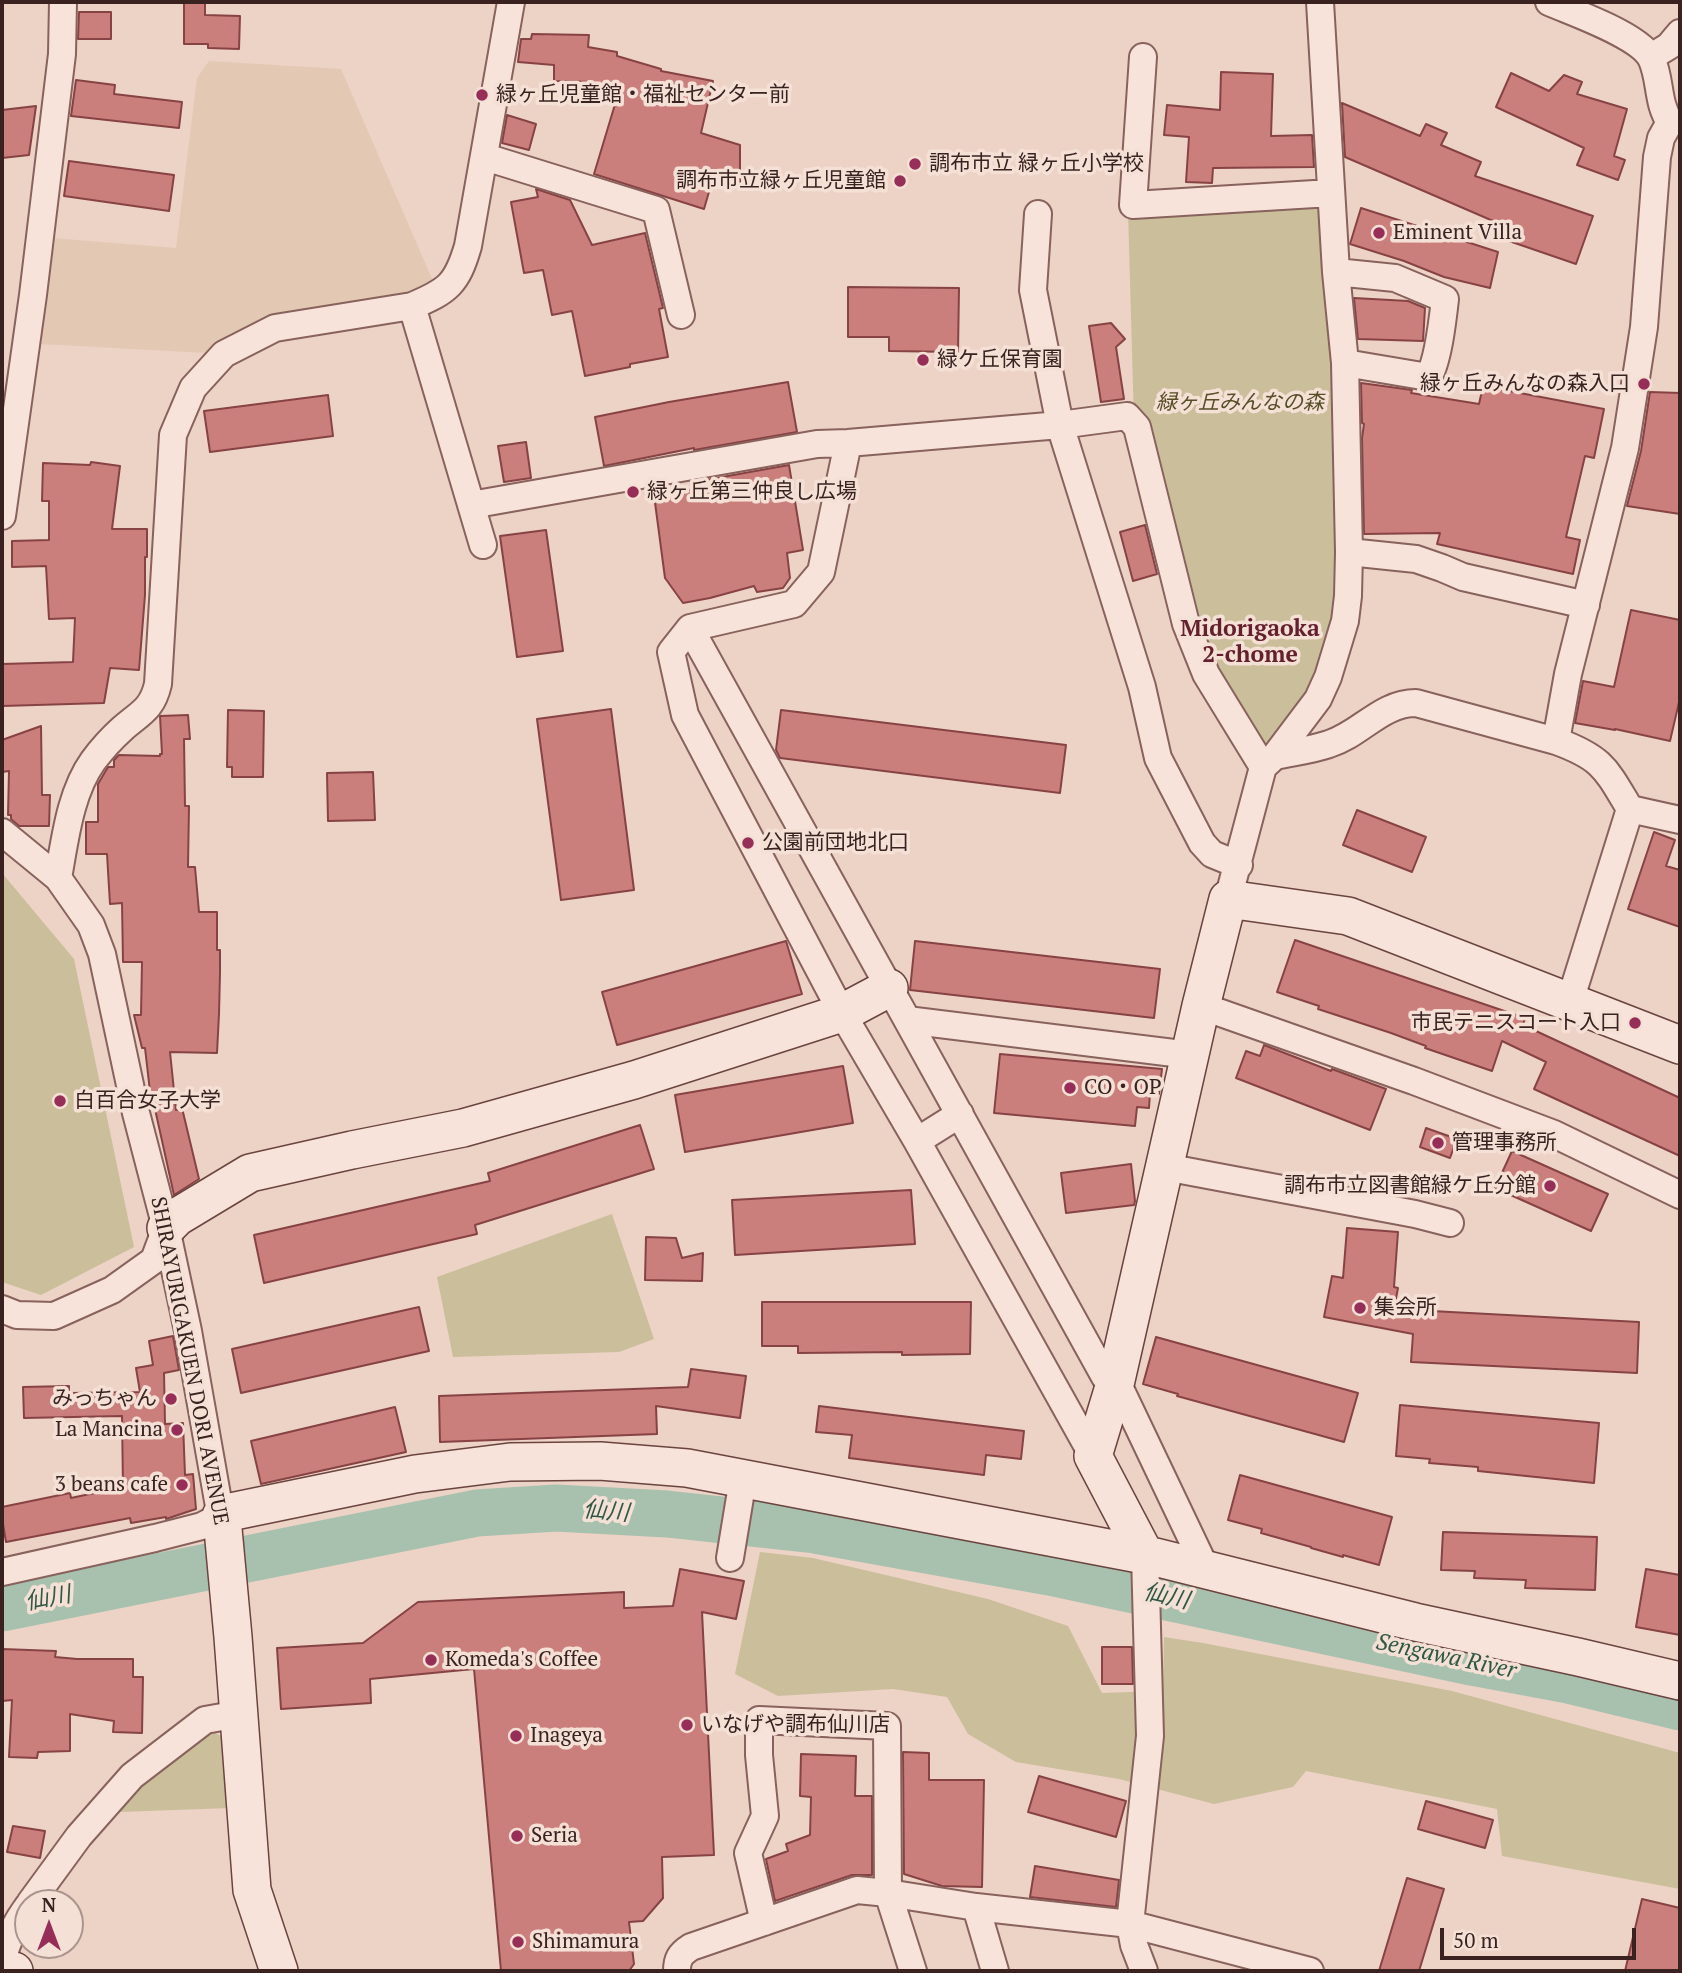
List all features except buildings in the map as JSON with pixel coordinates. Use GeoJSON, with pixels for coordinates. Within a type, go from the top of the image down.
{"type":"FeatureCollection","features":[{"type":"Feature","properties":{"kind":"street"},"geometry":{"type":"LineString","coordinates":[[2,516],[40,241],[62,54],[63,2]]}},
{"type":"Feature","properties":{"kind":"street"},"geometry":{"type":"LineString","coordinates":[[58,878],[82,779],[100,752],[124,727],[141,716],[156,694],[173,435],[193,388],[224,354],[275,328],[412,306],[434,297],[450,286],[462,268],[468,246],[511,2]]}},
{"type":"Feature","properties":{"kind":"street"},"geometry":{"type":"LineString","coordinates":[[1093,1456],[1116,1380],[1228,899],[1269,761],[1318,699],[1328,677],[1345,621],[1349,552],[1345,363],[1336,272],[1320,2]]}},
{"type":"Feature","properties":{"kind":"street"},"geometry":{"type":"LineString","coordinates":[[1549,2],[1624,35],[1651,57],[1663,112],[1675,127],[1661,138],[1657,157],[1644,327],[1625,448],[1568,674],[1556,741]]}},
{"type":"Feature","properties":{"kind":"street"},"geometry":{"type":"LineString","coordinates":[[1651,57],[1669,46],[1680,33]]}},
{"type":"Feature","properties":{"kind":"street"},"geometry":{"type":"LineString","coordinates":[[1143,57],[1133,205],[1331,193]]}},
{"type":"Feature","properties":{"kind":"street"},"geometry":{"type":"LineString","coordinates":[[485,157],[656,210],[681,315]]}},
{"type":"Feature","properties":{"kind":"street"},"geometry":{"type":"LineString","coordinates":[[1038,214],[1033,290],[1060,425],[1142,687],[1158,758],[1202,843],[1212,854],[1239,865]]}},
{"type":"Feature","properties":{"kind":"street"},"geometry":{"type":"LineString","coordinates":[[1336,272],[1395,278],[1445,299],[1436,356],[1428,377],[1345,363]]}},
{"type":"Feature","properties":{"kind":"street"},"geometry":{"type":"LineString","coordinates":[[412,306],[483,545]]}},
{"type":"Feature","properties":{"kind":"street"},"geometry":{"type":"LineString","coordinates":[[471,505],[817,444],[1060,425],[1127,416],[1137,427],[1186,625],[1206,674],[1269,761]]}},
{"type":"Feature","properties":{"kind":"street"},"geometry":{"type":"LineString","coordinates":[[848,443],[821,572],[794,604],[690,628],[671,652],[685,715],[842,1013],[917,1140],[1093,1456],[1145,1566],[1150,1736],[1130,1924],[1134,1945],[1144,1971]]}},
{"type":"Feature","properties":{"kind":"street"},"geometry":{"type":"LineString","coordinates":[[1349,552],[1416,559],[1463,577],[1586,605]]}},
{"type":"Feature","properties":{"kind":"street"},"geometry":{"type":"LineString","coordinates":[[690,628],[1105,1377],[1116,1380],[1206,1569]]}},
{"type":"Feature","properties":{"kind":"street"},"geometry":{"type":"LineString","coordinates":[[1269,761],[1330,744],[1363,727],[1389,708],[1403,703],[1416,703],[1556,741],[1584,752],[1605,767],[1630,809],[1680,820]]}},
{"type":"Feature","properties":{"kind":"street"},"geometry":{"type":"LineString","coordinates":[[1570,1001],[1630,809]]}},
{"type":"Feature","properties":{"kind":"street","name":"SHIRAYURIGAKUEN DORI AVENUE"},"geometry":{"type":"LineString","coordinates":[[2,832],[58,878],[91,925],[102,954],[136,1113],[166,1228],[222,1523],[252,1890],[279,1971]]}},
{"type":"Feature","properties":{"kind":"street"},"geometry":{"type":"LineString","coordinates":[[1228,899],[1348,916],[1680,1045]]}},
{"type":"Feature","properties":{"kind":"street"},"geometry":{"type":"LineString","coordinates":[[2,1309],[17,1315],[54,1317],[112,1290],[154,1259],[166,1228],[177,1217],[250,1173],[463,1128],[634,1080],[842,1013],[889,988]]}},
{"type":"Feature","properties":{"kind":"street"},"geometry":{"type":"LineString","coordinates":[[1201,1006],[1542,1129],[1680,1195]]}},
{"type":"Feature","properties":{"kind":"street"},"geometry":{"type":"LineString","coordinates":[[907,1020],[1190,1055]]}},
{"type":"Feature","properties":{"kind":"street"},"geometry":{"type":"LineString","coordinates":[[917,1140],[960,1114]]}},
{"type":"Feature","properties":{"kind":"street"},"geometry":{"type":"LineString","coordinates":[[1165,1167],[1450,1223]]}},
{"type":"Feature","properties":{"kind":"street"},"geometry":{"type":"LineString","coordinates":[[2,1572],[222,1523],[235,1511],[415,1474],[510,1462],[600,1461],[687,1468],[742,1490],[1145,1566],[1206,1569],[1415,1622],[1680,1681]]}},
{"type":"Feature","properties":{"kind":"street"},"geometry":{"type":"LineString","coordinates":[[730,1558],[742,1490]]}},
{"type":"Feature","properties":{"kind":"street"},"geometry":{"type":"LineString","coordinates":[[40,1889],[79,1836],[132,1776],[205,1720],[239,1714]]}},
{"type":"Feature","properties":{"kind":"street"},"geometry":{"type":"LineString","coordinates":[[764,1922],[748,1853],[765,1816],[759,1755],[759,1720],[887,1726],[888,1893],[913,1971]]}},
{"type":"Feature","properties":{"kind":"street"},"geometry":{"type":"LineString","coordinates":[[677,1971],[678,1958],[691,1947],[857,1890],[976,1907],[1130,1924],[1310,1971]]}},
{"type":"Feature","properties":{"kind":"street"},"geometry":{"type":"LineString","coordinates":[[976,1907],[995,1971]]}},
{"type":"Feature","properties":{"kind":"street"},"geometry":{"type":"LineString","coordinates":[[2,1961],[14,1929]]}},
{"type":"Feature","properties":{"kind":"street"},"geometry":{"type":"LineString","coordinates":[[2,1970],[14,1971]]}},
{"type":"Feature","properties":{"kind":"shaded area"},"geometry":{"type":"Polygon","coordinates":[[[209,61],[341,69],[433,281],[417,291],[392,299],[249,325],[219,341],[207,353],[40,344],[52,238],[176,248],[197,78],[209,61]]]}},
{"type":"Feature","properties":{"kind":"green space","name":"緑ヶ丘みんなの森"},"geometry":{"type":"Polygon","coordinates":[[[1331,193],[1336,272],[1337,649],[1263,767],[1206,674],[1134,423],[1128,210],[1331,193]]]}},
{"type":"Feature","properties":{"kind":"green space","name":"白百合女子大学"},"geometry":{"type":"Polygon","coordinates":[[[2,873],[74,959],[134,1247],[41,1295],[2,1282],[2,873]]]}},
{"type":"Feature","properties":{"kind":"green space"},"geometry":{"type":"Polygon","coordinates":[[[612,1214],[654,1339],[619,1352],[453,1357],[437,1277],[612,1214]]]}},
{"type":"Feature","properties":{"kind":"green space"},"geometry":{"type":"Polygon","coordinates":[[[760,1552],[813,1558],[988,1599],[1068,1626],[1102,1693],[1163,1691],[1164,1637],[1452,1691],[1680,1753],[1680,1889],[1502,1856],[1497,1809],[1306,1771],[1293,1787],[1214,1804],[1119,1779],[1016,1762],[968,1734],[947,1697],[893,1689],[778,1696],[735,1674],[760,1552]]]}},
{"type":"Feature","properties":{"kind":"green space"},"geometry":{"type":"Polygon","coordinates":[[[211,1731],[227,1739],[230,1808],[119,1812],[153,1774],[211,1731]]]}},
{"type":"Feature","properties":{"kind":"waterway","name":"仙川"},"geometry":{"type":"LineString","coordinates":[[2,1608],[477,1513],[556,1508],[667,1514],[815,1530],[1050,1572],[1471,1662],[1568,1680],[1680,1707]]}},
{"type":"Feature","properties":{"kind":"place","name":"緑ヶ丘児童館・福祉センター前"},"geometry":{"type":"Point","coordinates":[482,95]}},
{"type":"Feature","properties":{"kind":"place","name":"調布市立 緑ヶ丘小学校"},"geometry":{"type":"Point","coordinates":[915,164]}},
{"type":"Feature","properties":{"kind":"place","name":"調布市立緑ヶ丘児童館"},"geometry":{"type":"Point","coordinates":[900,181]}},
{"type":"Feature","properties":{"kind":"place","name":"Eminent Villa"},"geometry":{"type":"Point","coordinates":[1379,233]}},
{"type":"Feature","properties":{"kind":"place","name":"緑ケ丘保育園"},"geometry":{"type":"Point","coordinates":[923,360]}},
{"type":"Feature","properties":{"kind":"place","name":"緑ヶ丘みんなの森入口"},"geometry":{"type":"Point","coordinates":[1644,384]}},
{"type":"Feature","properties":{"kind":"place","name":"緑ヶ丘第三仲良し広場"},"geometry":{"type":"Point","coordinates":[633,492]}},
{"type":"Feature","properties":{"kind":"place","name":"公園前団地北口"},"geometry":{"type":"Point","coordinates":[748,843]}},
{"type":"Feature","properties":{"kind":"place","name":"市民テニスコート入口"},"geometry":{"type":"Point","coordinates":[1635,1023]}},
{"type":"Feature","properties":{"kind":"place","name":"CO・OP"},"geometry":{"type":"Point","coordinates":[1070,1088]}},
{"type":"Feature","properties":{"kind":"place","name":"白百合女子大学"},"geometry":{"type":"Point","coordinates":[60,1101]}},
{"type":"Feature","properties":{"kind":"place","name":"管理事務所"},"geometry":{"type":"Point","coordinates":[1438,1143]}},
{"type":"Feature","properties":{"kind":"place","name":"調布市立図書館緑ケ丘分館"},"geometry":{"type":"Point","coordinates":[1550,1186]}},
{"type":"Feature","properties":{"kind":"place","name":"集会所"},"geometry":{"type":"Point","coordinates":[1360,1308]}},
{"type":"Feature","properties":{"kind":"place","name":"みっちゃん"},"geometry":{"type":"Point","coordinates":[171,1399]}},
{"type":"Feature","properties":{"kind":"place","name":"La Mancina"},"geometry":{"type":"Point","coordinates":[177,1430]}},
{"type":"Feature","properties":{"kind":"place","name":"3 beans cafe"},"geometry":{"type":"Point","coordinates":[182,1485]}},
{"type":"Feature","properties":{"kind":"place","name":"Komeda's Coffee"},"geometry":{"type":"Point","coordinates":[431,1660]}},
{"type":"Feature","properties":{"kind":"place","name":"いなげや調布仙川店"},"geometry":{"type":"Point","coordinates":[687,1725]}},
{"type":"Feature","properties":{"kind":"place","name":"Inageya"},"geometry":{"type":"Point","coordinates":[516,1736]}},
{"type":"Feature","properties":{"kind":"place","name":"Seria"},"geometry":{"type":"Point","coordinates":[517,1836]}},
{"type":"Feature","properties":{"kind":"place","name":"Shimamura"},"geometry":{"type":"Point","coordinates":[518,1942]}},
{"type":"Feature","properties":{"kind":"district","name":"Midorigaoka 2-chome"},"geometry":{"type":"Point","coordinates":[1250,642]}},
{"type":"Feature","properties":{"kind":"water label","name":"Sengawa River"},"geometry":{"type":"Point","coordinates":[1446,1657]}}]}
